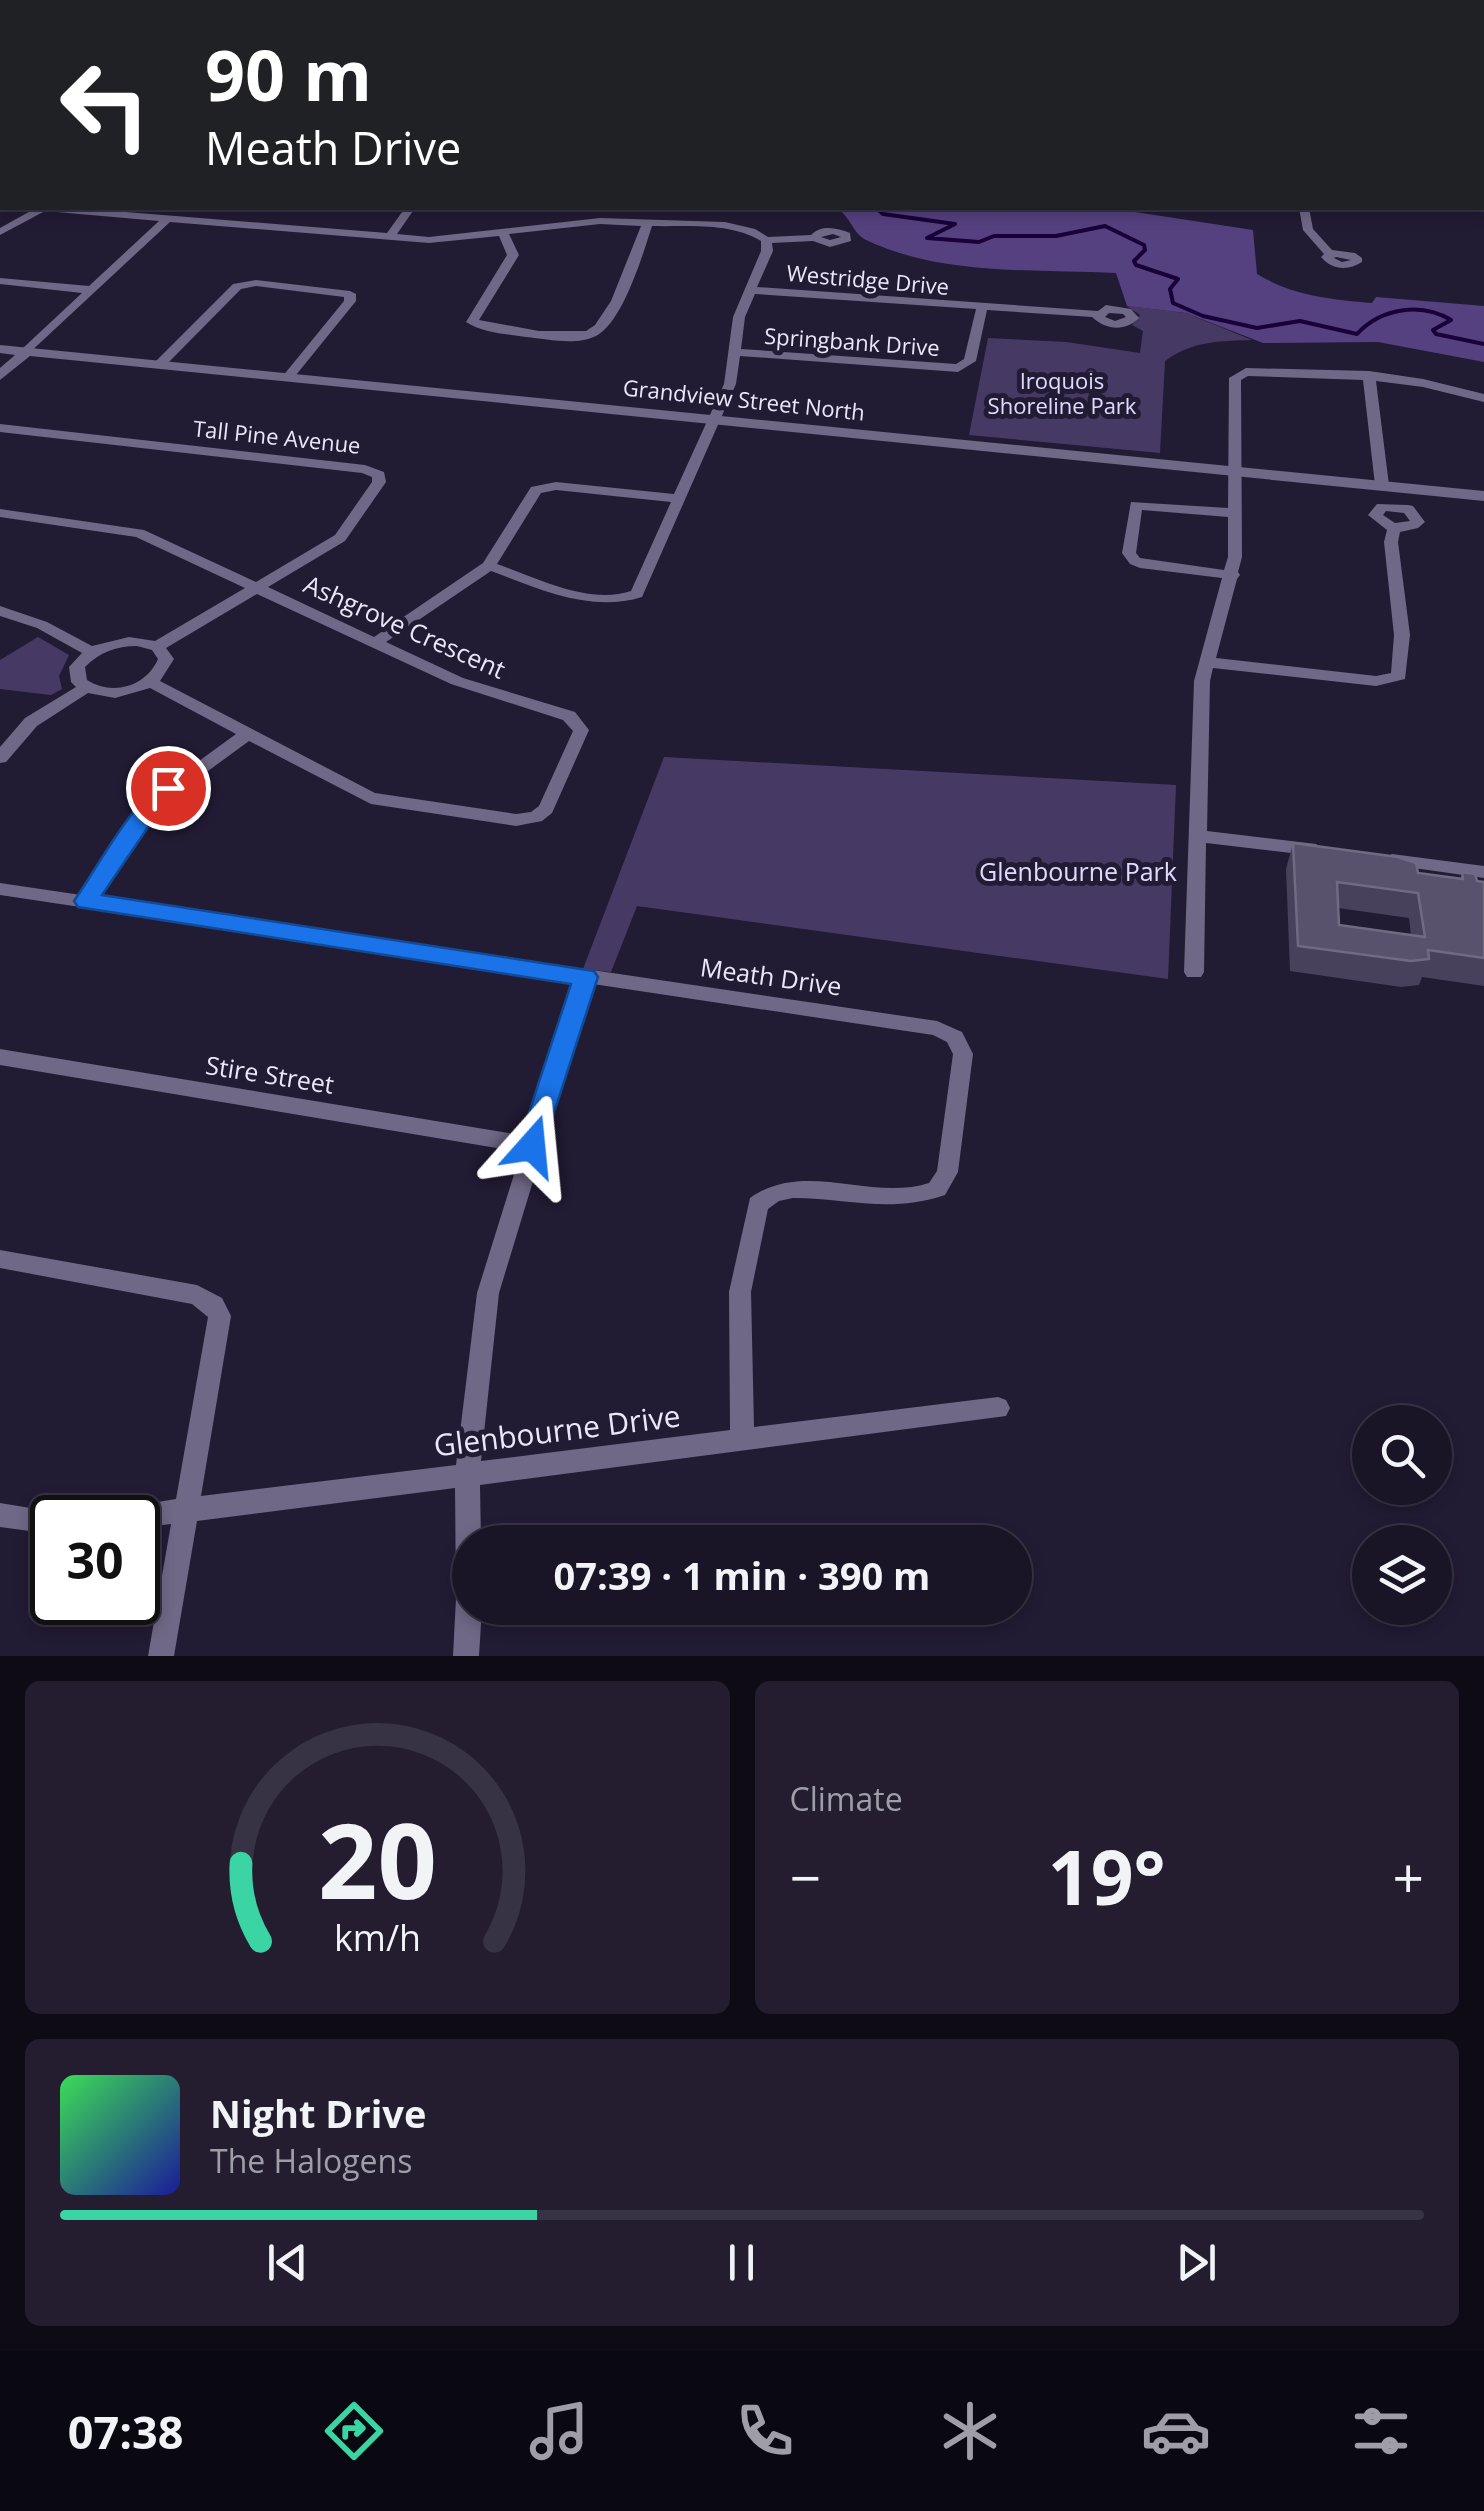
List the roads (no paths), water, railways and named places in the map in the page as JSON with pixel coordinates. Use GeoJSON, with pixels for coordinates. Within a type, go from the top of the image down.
{"type":"FeatureCollection","features":[{"type":"Feature","properties":{"kind":"street"},"geometry":{"type":"LineString","coordinates":[[0,232],[40,210]]}},
{"type":"Feature","properties":{"kind":"street"},"geometry":{"type":"LineString","coordinates":[[69,210],[442,240],[591,221],[731,226],[766,240],[814,238]]}},
{"type":"Feature","properties":{"kind":"street"},"geometry":{"type":"LineString","coordinates":[[390,237],[409,210]]}},
{"type":"Feature","properties":{"kind":"street"},"geometry":{"type":"LineString","coordinates":[[1304,210],[1308,230],[1330,254]]}},
{"type":"Feature","properties":{"kind":"street"},"geometry":{"type":"LineString","coordinates":[[0,376],[168,218]]}},
{"type":"Feature","properties":{"kind":"street"},"geometry":{"type":"LineString","coordinates":[[503,233],[513,251],[512,258],[472,322],[486,327],[580,336],[599,328],[634,266],[648,222]]}},
{"type":"Feature","properties":{"kind":"street"},"geometry":{"type":"LineString","coordinates":[[489,566],[572,594],[615,600],[630,598],[642,587],[731,380],[738,318],[767,251],[766,240]]}},
{"type":"Feature","properties":{"kind":"street"},"geometry":{"type":"LineString","coordinates":[[0,281],[92,290]]}},
{"type":"Feature","properties":{"kind":"street"},"geometry":{"type":"LineString","coordinates":[[160,364],[237,286],[256,283],[350,294],[350,301],[288,377]]}},
{"type":"Feature","properties":{"kind":"street","name":"Westridge Drive"},"geometry":{"type":"LineString","coordinates":[[751,290],[1098,314]]}},
{"type":"Feature","properties":{"kind":"street","name":"Springbank Drive"},"geometry":{"type":"LineString","coordinates":[[734,352],[958,368],[970,360],[982,308]]}},
{"type":"Feature","properties":{"kind":"street","name":"Grandview Street North"},"geometry":{"type":"LineString","coordinates":[[0,348],[1484,496]]}},
{"type":"Feature","properties":{"kind":"street"},"geometry":{"type":"LineString","coordinates":[[1194,972],[1205,662],[1233,575],[1236,376],[1330,372],[1368,375],[1428,382],[1484,398]]}},
{"type":"Feature","properties":{"kind":"street"},"geometry":{"type":"LineString","coordinates":[[1368,375],[1382,485]]}},
{"type":"Feature","properties":{"kind":"street","name":"Tall Pine Avenue"},"geometry":{"type":"LineString","coordinates":[[0,428],[365,469],[379,475],[379,482],[340,538],[157,647]]}},
{"type":"Feature","properties":{"kind":"street"},"geometry":{"type":"LineString","coordinates":[[375,644],[489,566],[530,496],[540,488],[556,486],[679,499]]}},
{"type":"Feature","properties":{"kind":"street"},"geometry":{"type":"LineString","coordinates":[[1233,575],[1144,565],[1134,562],[1129,553],[1136,505],[1235,514]]}},
{"type":"Feature","properties":{"kind":"street","name":"Ashgrove Crescent"},"geometry":{"type":"LineString","coordinates":[[0,513],[129,530],[466,685],[578,722],[580,734],[542,813],[516,820],[380,800],[150,682]]}},
{"type":"Feature","properties":{"kind":"street"},"geometry":{"type":"LineString","coordinates":[[1205,662],[1376,681],[1399,676],[1402,635],[1391,542],[1394,528]]}},
{"type":"Feature","properties":{"kind":"street"},"geometry":{"type":"LineString","coordinates":[[0,611],[42,625],[92,652]]}},
{"type":"Feature","properties":{"kind":"street"},"geometry":{"type":"LineString","coordinates":[[126,641],[157,647],[166,660],[159,675],[150,682],[109,694],[85,688],[76,675],[83,659],[92,652],[126,641]]}},
{"type":"Feature","properties":{"kind":"street"},"geometry":{"type":"LineString","coordinates":[[0,758],[36,718],[85,688]]}},
{"type":"Feature","properties":{"kind":"street"},"geometry":{"type":"LineString","coordinates":[[86,901],[156,800],[248,734]]}},
{"type":"Feature","properties":{"kind":"street"},"geometry":{"type":"LineString","coordinates":[[1198,836],[1335,853]]}},
{"type":"Feature","properties":{"kind":"street"},"geometry":{"type":"LineString","coordinates":[[1374,858],[1484,872]]}},
{"type":"Feature","properties":{"kind":"street","name":"Meath Drive"},"geometry":{"type":"LineString","coordinates":[[0,888],[950,1033],[962,1048],[946,1172],[937,1189],[916,1196],[783,1189],[768,1194],[758,1204],[740,1292],[742,1442]]}},
{"type":"Feature","properties":{"kind":"street"},"geometry":{"type":"LineString","coordinates":[[466,1656],[467,1474],[488,1293],[586,977]]}},
{"type":"Feature","properties":{"kind":"street","name":"Stire Street"},"geometry":{"type":"LineString","coordinates":[[0,1058],[532,1146]]}},
{"type":"Feature","properties":{"kind":"street"},"geometry":{"type":"LineString","coordinates":[[0,1259],[197,1295],[214,1305],[221,1322],[161,1656]]}},
{"type":"Feature","properties":{"kind":"street","name":"Glenbourne Drive"},"geometry":{"type":"LineString","coordinates":[[160,1513],[998,1408]]}},
{"type":"Feature","properties":{"kind":"street"},"geometry":{"type":"LineString","coordinates":[[0,1516],[30,1519]]}},
{"type":"Feature","properties":{"kind":"waterway"},"geometry":{"type":"LineString","coordinates":[[878,210],[883,214],[955,224],[927,238],[979,242],[994,236],[1056,236],[1105,226],[1144,245],[1145,250],[1134,261],[1136,265],[1178,279],[1170,289],[1173,303],[1203,316],[1257,328],[1300,321],[1357,334],[1389,313],[1414,310],[1451,320],[1433,330],[1436,334],[1484,344]]}},
{"type":"Feature","properties":{"kind":"park label","name":"Iroquois Shoreline Park"},"geometry":{"type":"Point","coordinates":[1062,392]}},
{"type":"Feature","properties":{"kind":"park label","name":"Glenbourne Park"},"geometry":{"type":"Point","coordinates":[1078,871]}}]}
